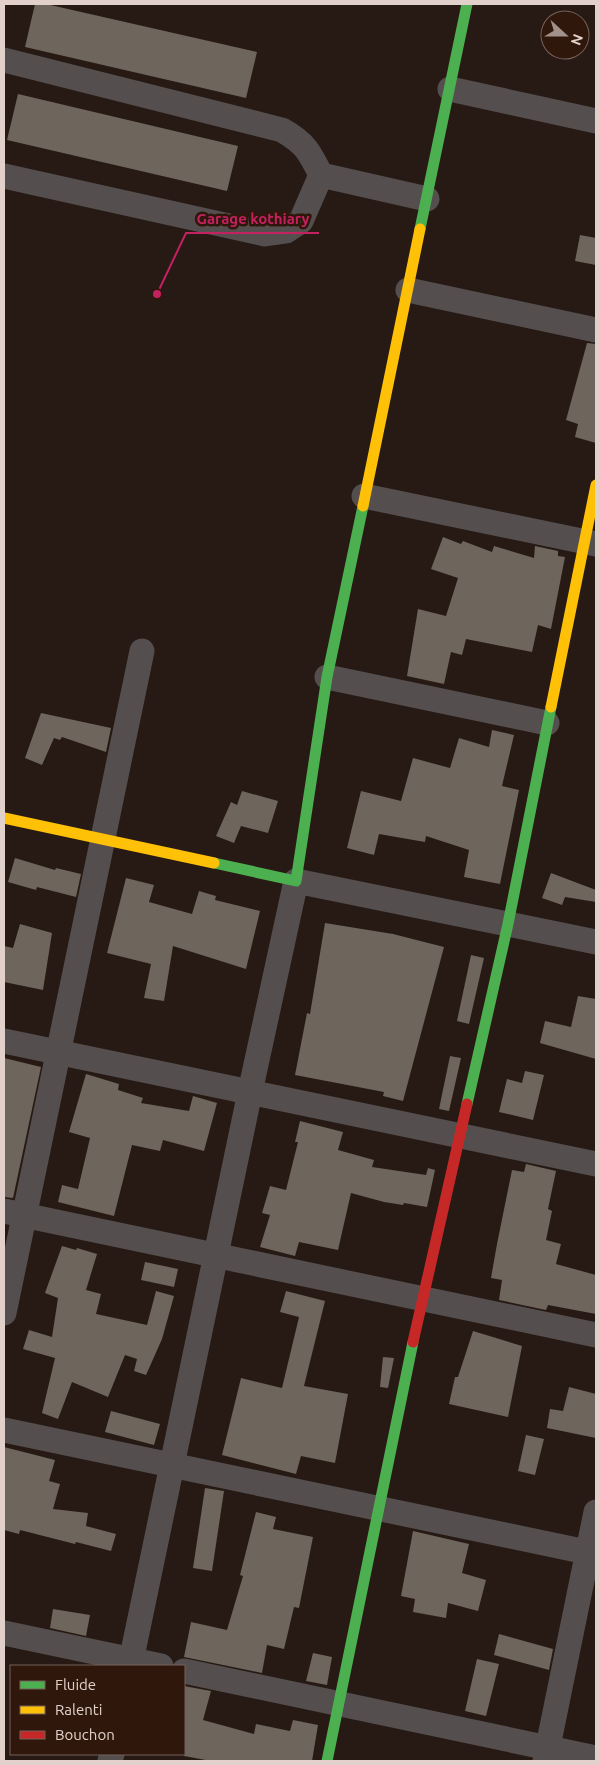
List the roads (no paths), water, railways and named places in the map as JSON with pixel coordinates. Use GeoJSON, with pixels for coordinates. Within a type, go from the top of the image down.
{"type":"FeatureCollection","features":[{"type":"Feature","properties":{"kind":"street"},"geometry":{"type":"LineString","coordinates":[[131,1663],[296,881],[327,678],[468,4]]}},
{"type":"Feature","properties":{"kind":"street"},"geometry":{"type":"LineString","coordinates":[[4,60],[282,130],[297,138],[310,152],[321,175],[301,220],[286,231],[265,234],[4,176]]}},
{"type":"Feature","properties":{"kind":"street"},"geometry":{"type":"LineString","coordinates":[[450,89],[596,121]]}},
{"type":"Feature","properties":{"kind":"street"},"geometry":{"type":"LineString","coordinates":[[321,175],[427,199]]}},
{"type":"Feature","properties":{"kind":"street"},"geometry":{"type":"LineString","coordinates":[[408,290],[596,330]]}},
{"type":"Feature","properties":{"kind":"street"},"geometry":{"type":"LineString","coordinates":[[327,1761],[422,1298],[508,924],[547,723],[590,543],[596,485]]}},
{"type":"Feature","properties":{"kind":"street"},"geometry":{"type":"LineString","coordinates":[[364,496],[590,543]]}},
{"type":"Feature","properties":{"kind":"street"},"geometry":{"type":"LineString","coordinates":[[4,1313],[14,1213],[58,1052],[142,651]]}},
{"type":"Feature","properties":{"kind":"street"},"geometry":{"type":"LineString","coordinates":[[327,678],[547,723]]}},
{"type":"Feature","properties":{"kind":"street"},"geometry":{"type":"LineString","coordinates":[[4,818],[296,881],[596,942]]}},
{"type":"Feature","properties":{"kind":"street"},"geometry":{"type":"LineString","coordinates":[[4,1041],[596,1164]]}},
{"type":"Feature","properties":{"kind":"street"},"geometry":{"type":"LineString","coordinates":[[14,1213],[596,1335]]}},
{"type":"Feature","properties":{"kind":"street"},"geometry":{"type":"LineString","coordinates":[[4,1430],[592,1553]]}},
{"type":"Feature","properties":{"kind":"street"},"geometry":{"type":"LineString","coordinates":[[546,1755],[592,1553],[596,1512]]}},
{"type":"Feature","properties":{"kind":"street"},"geometry":{"type":"LineString","coordinates":[[4,1633],[131,1663],[151,1665]]}},
{"type":"Feature","properties":{"kind":"street"},"geometry":{"type":"LineString","coordinates":[[185,1671],[339,1704],[546,1755],[596,1758]]}},
{"type":"Feature","properties":{"kind":"place","name":"Garage kothiary"},"geometry":{"type":"Point","coordinates":[157,294]}}]}
